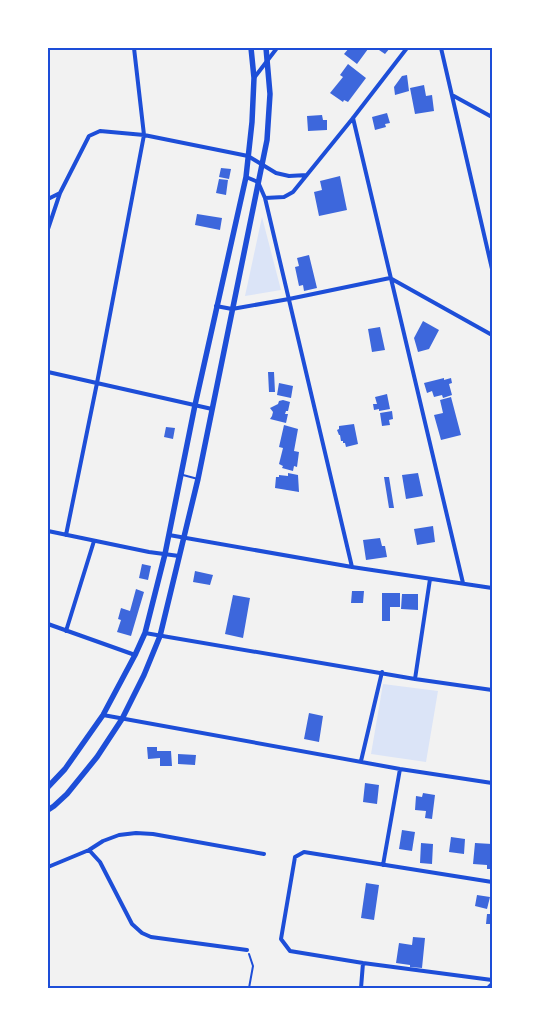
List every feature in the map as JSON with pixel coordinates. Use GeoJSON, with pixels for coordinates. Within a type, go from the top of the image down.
{"type":"FeatureCollection","features":[{"type":"Feature","properties":{"kind":"main road"},"geometry":{"type":"LineString","coordinates":[[48,787],[64,769],[103,715],[145,633],[165,554],[216,306],[246,177],[252,122],[254,78],[251,48]]}},
{"type":"Feature","properties":{"kind":"main road"},"geometry":{"type":"LineString","coordinates":[[48,810],[73,787],[97,757],[122,718],[144,675],[160,636],[198,479],[267,140],[270,94],[266,48]]}},
{"type":"Feature","properties":{"kind":"street"},"geometry":{"type":"LineString","coordinates":[[66,535],[144,135],[134,48]]}},
{"type":"Feature","properties":{"kind":"street"},"geometry":{"type":"LineString","coordinates":[[254,78],[277,48]]}},
{"type":"Feature","properties":{"kind":"street"},"geometry":{"type":"LineString","coordinates":[[266,198],[284,197],[293,192],[407,48]]}},
{"type":"Feature","properties":{"kind":"street"},"geometry":{"type":"LineString","coordinates":[[441,48],[492,269]]}},
{"type":"Feature","properties":{"kind":"street"},"geometry":{"type":"LineString","coordinates":[[452,95],[492,117]]}},
{"type":"Feature","properties":{"kind":"street"},"geometry":{"type":"LineString","coordinates":[[353,118],[463,583]]}},
{"type":"Feature","properties":{"kind":"street"},"geometry":{"type":"LineString","coordinates":[[48,229],[60,193],[89,136],[100,131],[144,135],[248,156],[276,173],[289,176],[307,176]]}},
{"type":"Feature","properties":{"kind":"street"},"geometry":{"type":"LineString","coordinates":[[246,177],[258,182],[266,198],[352,567]]}},
{"type":"Feature","properties":{"kind":"street"},"geometry":{"type":"LineString","coordinates":[[48,199],[60,193]]}},
{"type":"Feature","properties":{"kind":"street"},"geometry":{"type":"LineString","coordinates":[[216,306],[232,309],[290,300],[390,278],[492,335]]}},
{"type":"Feature","properties":{"kind":"street"},"geometry":{"type":"LineString","coordinates":[[48,372],[212,409]]}},
{"type":"Feature","properties":{"kind":"street"},"geometry":{"type":"LineString","coordinates":[[48,531],[149,552],[179,556]]}},
{"type":"Feature","properties":{"kind":"street"},"geometry":{"type":"LineString","coordinates":[[169,535],[352,567],[492,588]]}},
{"type":"Feature","properties":{"kind":"street"},"geometry":{"type":"LineString","coordinates":[[66,631],[94,541]]}},
{"type":"Feature","properties":{"kind":"street"},"geometry":{"type":"LineString","coordinates":[[415,678],[430,579]]}},
{"type":"Feature","properties":{"kind":"street"},"geometry":{"type":"LineString","coordinates":[[48,624],[135,655]]}},
{"type":"Feature","properties":{"kind":"street"},"geometry":{"type":"LineString","coordinates":[[145,633],[492,690]]}},
{"type":"Feature","properties":{"kind":"street"},"geometry":{"type":"LineString","coordinates":[[361,761],[382,672]]}},
{"type":"Feature","properties":{"kind":"street"},"geometry":{"type":"LineString","coordinates":[[103,715],[492,784]]}},
{"type":"Feature","properties":{"kind":"street"},"geometry":{"type":"LineString","coordinates":[[383,865],[400,769]]}},
{"type":"Feature","properties":{"kind":"street"},"geometry":{"type":"LineString","coordinates":[[48,867],[89,850],[103,841],[119,835],[136,833],[153,834],[264,854]]}},
{"type":"Feature","properties":{"kind":"street"},"geometry":{"type":"LineString","coordinates":[[89,850],[100,862],[132,924],[142,933],[151,936],[247,950]]}},
{"type":"Feature","properties":{"kind":"street"},"geometry":{"type":"LineString","coordinates":[[492,882],[304,852],[295,857],[281,939],[290,951],[363,963],[492,980]]}},
{"type":"Feature","properties":{"kind":"street"},"geometry":{"type":"LineString","coordinates":[[360,988],[363,963]]}},
{"type":"Feature","properties":{"kind":"street"},"geometry":{"type":"LineString","coordinates":[[488,988],[492,984]]}},
{"type":"Feature","properties":{"kind":"lane"},"geometry":{"type":"LineString","coordinates":[[180,474],[198,479]]}},
{"type":"Feature","properties":{"kind":"path"},"geometry":{"type":"LineString","coordinates":[[247,950],[253,966],[249,988]]}},
{"type":"Feature","properties":{"kind":"shaded area"},"geometry":{"type":"Polygon","coordinates":[[[262,217],[281,290],[245,296],[262,217]]]}},
{"type":"Feature","properties":{"kind":"shaded area"},"geometry":{"type":"Polygon","coordinates":[[[383,684],[438,691],[426,762],[371,754],[383,684]]]}},
{"type":"Feature","properties":{"kind":"building"},"geometry":{"type":"Polygon","coordinates":[[[349,48],[368,49],[357,64],[344,54],[349,48]]]}},
{"type":"Feature","properties":{"kind":"building"},"geometry":{"type":"Polygon","coordinates":[[[376,48],[390,48],[385,54],[376,48]]]}},
{"type":"Feature","properties":{"kind":"building"},"geometry":{"type":"Polygon","coordinates":[[[348,64],[366,78],[348,102],[344,100],[343,102],[330,93],[343,77],[340,75],[348,64]]]}},
{"type":"Feature","properties":{"kind":"building"},"geometry":{"type":"Polygon","coordinates":[[[407,75],[409,91],[395,95],[394,87],[402,76],[407,75]]]}},
{"type":"Feature","properties":{"kind":"building"},"geometry":{"type":"Polygon","coordinates":[[[424,85],[426,96],[432,95],[434,111],[415,114],[410,88],[424,85]]]}},
{"type":"Feature","properties":{"kind":"building"},"geometry":{"type":"Polygon","coordinates":[[[387,113],[390,123],[385,124],[386,127],[375,130],[372,117],[387,113]]]}},
{"type":"Feature","properties":{"kind":"building"},"geometry":{"type":"Polygon","coordinates":[[[322,115],[323,120],[327,120],[327,130],[308,131],[307,116],[322,115]]]}},
{"type":"Feature","properties":{"kind":"building"},"geometry":{"type":"Polygon","coordinates":[[[221,168],[231,169],[229,179],[219,177],[221,168]]]}},
{"type":"Feature","properties":{"kind":"building"},"geometry":{"type":"Polygon","coordinates":[[[340,176],[347,210],[319,216],[314,192],[322,190],[320,181],[340,176]]]}},
{"type":"Feature","properties":{"kind":"building"},"geometry":{"type":"Polygon","coordinates":[[[219,179],[228,180],[226,195],[216,193],[219,179]]]}},
{"type":"Feature","properties":{"kind":"building"},"geometry":{"type":"Polygon","coordinates":[[[197,214],[222,218],[220,230],[195,225],[197,214]]]}},
{"type":"Feature","properties":{"kind":"building"},"geometry":{"type":"Polygon","coordinates":[[[309,255],[317,288],[304,291],[303,285],[299,286],[295,267],[299,266],[297,258],[309,255]]]}},
{"type":"Feature","properties":{"kind":"building"},"geometry":{"type":"Polygon","coordinates":[[[423,321],[439,330],[429,349],[418,352],[414,338],[423,321]]]}},
{"type":"Feature","properties":{"kind":"building"},"geometry":{"type":"Polygon","coordinates":[[[380,327],[385,350],[372,352],[368,329],[380,327]]]}},
{"type":"Feature","properties":{"kind":"building"},"geometry":{"type":"Polygon","coordinates":[[[268,372],[274,372],[275,392],[269,392],[268,372]]]}},
{"type":"Feature","properties":{"kind":"building"},"geometry":{"type":"Polygon","coordinates":[[[444,378],[444,380],[451,378],[452,383],[449,384],[452,395],[443,398],[442,395],[434,397],[432,391],[427,393],[424,383],[444,378]]]}},
{"type":"Feature","properties":{"kind":"building"},"geometry":{"type":"Polygon","coordinates":[[[279,383],[293,386],[291,398],[277,395],[279,383]]]}},
{"type":"Feature","properties":{"kind":"building"},"geometry":{"type":"Polygon","coordinates":[[[387,394],[390,409],[374,410],[373,404],[377,404],[375,397],[387,394]]]}},
{"type":"Feature","properties":{"kind":"building"},"geometry":{"type":"Polygon","coordinates":[[[451,397],[461,435],[441,440],[434,415],[443,413],[440,400],[451,397]]]}},
{"type":"Feature","properties":{"kind":"building"},"geometry":{"type":"Polygon","coordinates":[[[283,400],[290,402],[288,411],[285,414],[288,414],[286,423],[270,419],[273,412],[270,408],[283,400]]]}},
{"type":"Feature","properties":{"kind":"building"},"geometry":{"type":"Polygon","coordinates":[[[392,411],[393,419],[389,420],[390,425],[382,426],[380,413],[392,411]]]}},
{"type":"Feature","properties":{"kind":"building"},"geometry":{"type":"Polygon","coordinates":[[[354,424],[358,444],[346,447],[345,443],[341,441],[337,430],[339,426],[354,424]]]}},
{"type":"Feature","properties":{"kind":"building"},"geometry":{"type":"Polygon","coordinates":[[[284,425],[298,429],[294,451],[299,452],[297,467],[294,466],[293,471],[282,468],[283,466],[279,464],[283,448],[279,447],[284,425]]]}},
{"type":"Feature","properties":{"kind":"building"},"geometry":{"type":"Polygon","coordinates":[[[166,427],[175,428],[173,439],[164,437],[166,427]]]}},
{"type":"Feature","properties":{"kind":"building"},"geometry":{"type":"Polygon","coordinates":[[[288,473],[298,475],[299,492],[275,488],[276,477],[279,477],[279,475],[288,476],[288,473]]]}},
{"type":"Feature","properties":{"kind":"building"},"geometry":{"type":"Polygon","coordinates":[[[418,473],[423,496],[406,499],[402,475],[418,473]]]}},
{"type":"Feature","properties":{"kind":"building"},"geometry":{"type":"Polygon","coordinates":[[[384,477],[389,477],[394,508],[389,508],[384,477]]]}},
{"type":"Feature","properties":{"kind":"building"},"geometry":{"type":"Polygon","coordinates":[[[433,526],[435,542],[417,545],[414,529],[433,526]]]}},
{"type":"Feature","properties":{"kind":"building"},"geometry":{"type":"Polygon","coordinates":[[[380,538],[382,546],[385,546],[387,557],[366,560],[363,540],[380,538]]]}},
{"type":"Feature","properties":{"kind":"building"},"geometry":{"type":"Polygon","coordinates":[[[142,564],[151,566],[148,580],[139,578],[142,564]]]}},
{"type":"Feature","properties":{"kind":"building"},"geometry":{"type":"Polygon","coordinates":[[[195,571],[213,575],[210,585],[193,582],[195,571]]]}},
{"type":"Feature","properties":{"kind":"building"},"geometry":{"type":"Polygon","coordinates":[[[136,589],[144,592],[131,636],[117,632],[121,620],[118,619],[121,608],[130,611],[136,589]]]}},
{"type":"Feature","properties":{"kind":"building"},"geometry":{"type":"Polygon","coordinates":[[[352,591],[364,591],[363,603],[351,603],[352,591]]]}},
{"type":"Feature","properties":{"kind":"building"},"geometry":{"type":"Polygon","coordinates":[[[382,593],[400,593],[400,607],[390,607],[390,621],[382,621],[382,593]]]}},
{"type":"Feature","properties":{"kind":"building"},"geometry":{"type":"Polygon","coordinates":[[[402,594],[418,594],[418,610],[401,609],[402,594]]]}},
{"type":"Feature","properties":{"kind":"building"},"geometry":{"type":"Polygon","coordinates":[[[233,595],[250,598],[243,638],[225,634],[233,595]]]}},
{"type":"Feature","properties":{"kind":"building"},"geometry":{"type":"Polygon","coordinates":[[[309,713],[323,716],[319,742],[304,739],[309,713]]]}},
{"type":"Feature","properties":{"kind":"building"},"geometry":{"type":"Polygon","coordinates":[[[147,747],[157,747],[157,751],[171,751],[172,766],[160,766],[160,758],[148,759],[147,747]]]}},
{"type":"Feature","properties":{"kind":"building"},"geometry":{"type":"Polygon","coordinates":[[[178,754],[196,755],[195,765],[178,764],[178,754]]]}},
{"type":"Feature","properties":{"kind":"building"},"geometry":{"type":"Polygon","coordinates":[[[365,783],[379,785],[377,804],[363,802],[365,783]]]}},
{"type":"Feature","properties":{"kind":"building"},"geometry":{"type":"Polygon","coordinates":[[[423,793],[435,795],[432,819],[425,818],[426,811],[415,810],[416,796],[422,797],[423,793]]]}},
{"type":"Feature","properties":{"kind":"building"},"geometry":{"type":"Polygon","coordinates":[[[402,830],[415,832],[412,851],[399,849],[402,830]]]}},
{"type":"Feature","properties":{"kind":"building"},"geometry":{"type":"Polygon","coordinates":[[[451,837],[465,839],[464,854],[449,852],[451,837]]]}},
{"type":"Feature","properties":{"kind":"building"},"geometry":{"type":"Polygon","coordinates":[[[421,843],[433,844],[432,864],[420,863],[421,843]]]}},
{"type":"Feature","properties":{"kind":"building"},"geometry":{"type":"Polygon","coordinates":[[[475,843],[492,844],[492,869],[487,869],[487,865],[473,864],[475,843]]]}},
{"type":"Feature","properties":{"kind":"building"},"geometry":{"type":"Polygon","coordinates":[[[366,883],[379,885],[374,920],[361,918],[366,883]]]}},
{"type":"Feature","properties":{"kind":"building"},"geometry":{"type":"Polygon","coordinates":[[[477,895],[490,897],[487,909],[475,906],[477,895]]]}},
{"type":"Feature","properties":{"kind":"building"},"geometry":{"type":"Polygon","coordinates":[[[487,914],[492,914],[492,924],[486,924],[487,914]]]}},
{"type":"Feature","properties":{"kind":"building"},"geometry":{"type":"Polygon","coordinates":[[[413,937],[425,938],[422,968],[396,963],[399,943],[412,945],[413,937]]]}}]}
